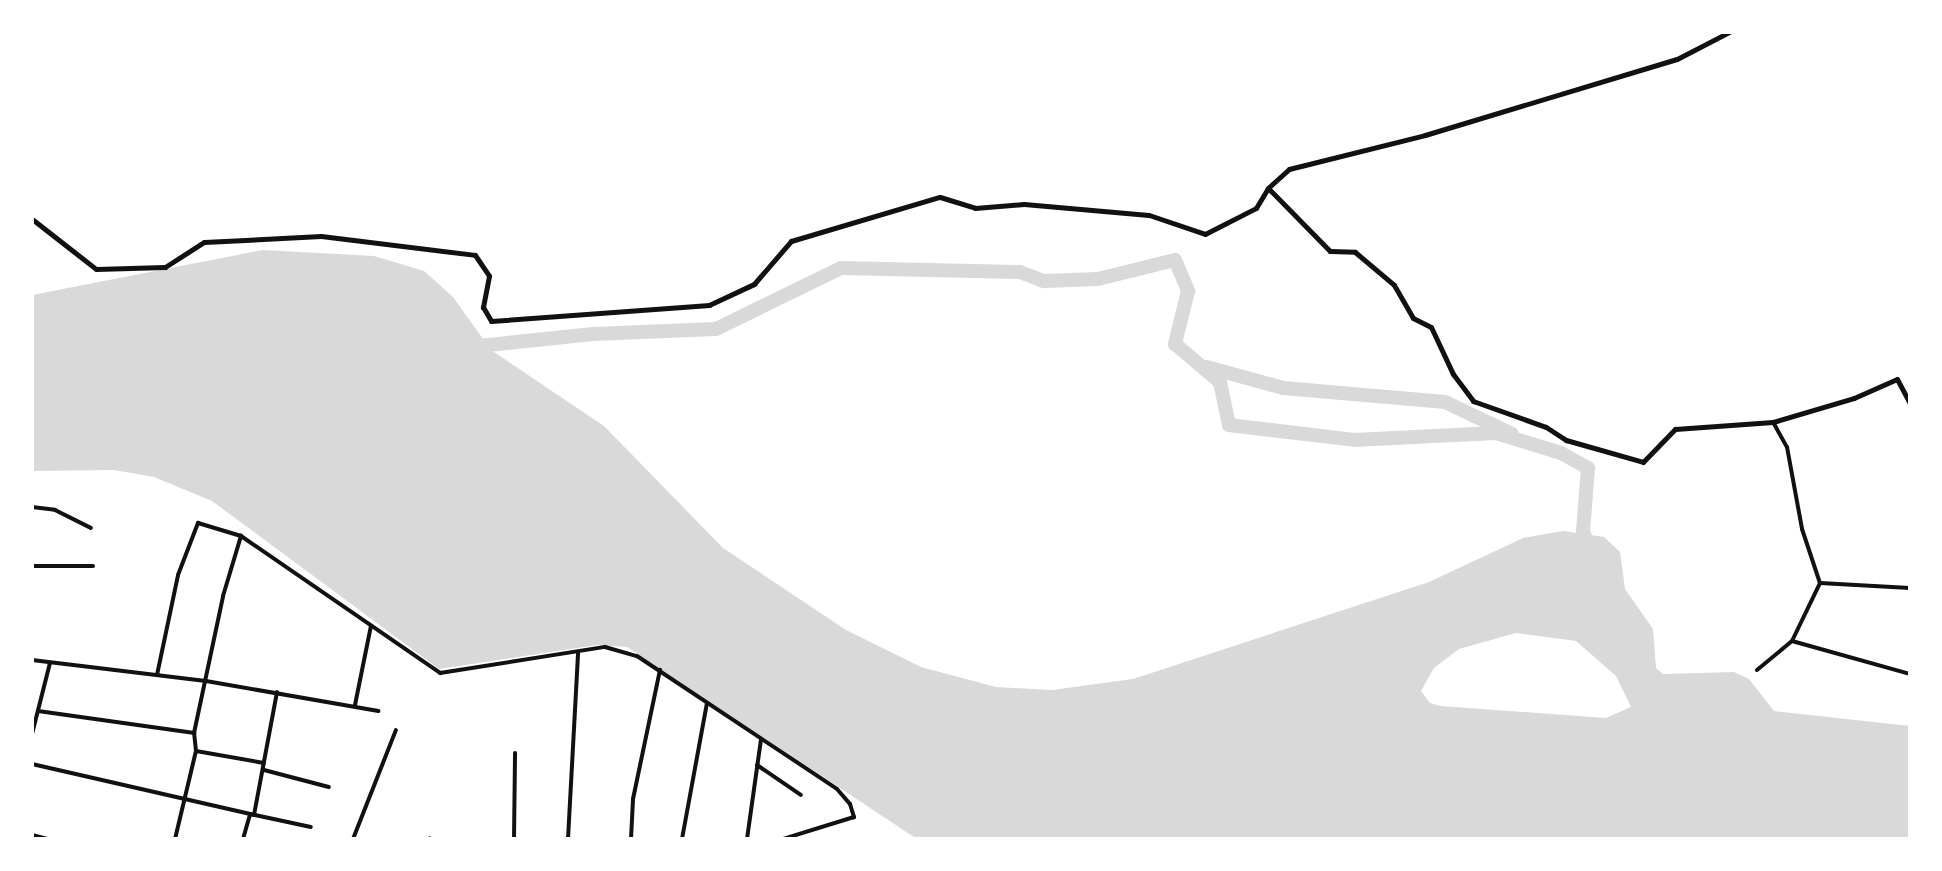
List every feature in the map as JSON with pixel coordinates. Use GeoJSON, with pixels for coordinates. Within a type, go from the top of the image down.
{"type":"FeatureCollection","features":[{"type":"Feature","properties":{"kind":"street"},"geometry":{"type":"LineString","coordinates":[[32,219],[96,269],[165,267],[204,242],[321,236],[475,255],[489,276],[483,307],[491,321],[709,305],[754,284],[791,241],[940,197],[975,208],[1024,204],[1149,215],[1205,234],[1256,208],[1268,188],[1289,169],[1425,135],[1677,59],[1729,32]]}},
{"type":"Feature","properties":{"kind":"street"},"geometry":{"type":"LineString","coordinates":[[1268,188],[1330,251],[1355,252],[1394,285],[1413,318],[1431,327],[1453,374],[1473,401],[1546,427],[1566,440],[1643,462],[1675,429],[1773,422],[1854,398],[1897,379],[1910,403]]}},
{"type":"Feature","properties":{"kind":"street"},"geometry":{"type":"LineString","coordinates":[[1757,670],[1792,641],[1820,583],[1802,529],[1787,447],[1773,422]]}},
{"type":"Feature","properties":{"kind":"street"},"geometry":{"type":"LineString","coordinates":[[32,507],[55,510],[91,528]]}},
{"type":"Feature","properties":{"kind":"street"},"geometry":{"type":"LineString","coordinates":[[157,675],[178,575],[198,523],[241,536],[440,673],[605,647],[637,656],[837,789],[854,817],[783,839]]}},
{"type":"Feature","properties":{"kind":"street"},"geometry":{"type":"LineString","coordinates":[[175,839],[196,751],[194,733],[241,536]]}},
{"type":"Feature","properties":{"kind":"street"},"geometry":{"type":"LineString","coordinates":[[32,566],[93,566]]}},
{"type":"Feature","properties":{"kind":"street"},"geometry":{"type":"LineString","coordinates":[[1820,583],[1910,588]]}},
{"type":"Feature","properties":{"kind":"street"},"geometry":{"type":"LineString","coordinates":[[355,705],[371,626]]}},
{"type":"Feature","properties":{"kind":"street"},"geometry":{"type":"LineString","coordinates":[[1792,641],[1910,674]]}},
{"type":"Feature","properties":{"kind":"street"},"geometry":{"type":"LineString","coordinates":[[568,839],[578,653]]}},
{"type":"Feature","properties":{"kind":"street"},"geometry":{"type":"LineString","coordinates":[[32,660],[206,681],[378,711]]}},
{"type":"Feature","properties":{"kind":"street"},"geometry":{"type":"LineString","coordinates":[[32,734],[50,661]]}},
{"type":"Feature","properties":{"kind":"street"},"geometry":{"type":"LineString","coordinates":[[631,839],[633,799],[660,670]]}},
{"type":"Feature","properties":{"kind":"street"},"geometry":{"type":"LineString","coordinates":[[243,839],[264,766],[277,692]]}},
{"type":"Feature","properties":{"kind":"street"},"geometry":{"type":"LineString","coordinates":[[682,839],[707,703]]}},
{"type":"Feature","properties":{"kind":"street"},"geometry":{"type":"LineString","coordinates":[[38,711],[194,733]]}},
{"type":"Feature","properties":{"kind":"street"},"geometry":{"type":"LineString","coordinates":[[353,839],[396,730]]}},
{"type":"Feature","properties":{"kind":"street"},"geometry":{"type":"LineString","coordinates":[[747,839],[761,739]]}},
{"type":"Feature","properties":{"kind":"street"},"geometry":{"type":"LineString","coordinates":[[196,751],[264,766],[329,787]]}},
{"type":"Feature","properties":{"kind":"street"},"geometry":{"type":"LineString","coordinates":[[514,839],[515,753]]}},
{"type":"Feature","properties":{"kind":"street"},"geometry":{"type":"LineString","coordinates":[[32,764],[311,827]]}},
{"type":"Feature","properties":{"kind":"street"},"geometry":{"type":"LineString","coordinates":[[757,765],[801,795]]}},
{"type":"Feature","properties":{"kind":"street"},"geometry":{"type":"LineString","coordinates":[[32,835],[48,839]]}},
{"type":"Feature","properties":{"kind":"shaded area"},"geometry":{"type":"Polygon","coordinates":[[[263,250],[374,256],[424,271],[453,297],[491,350],[604,426],[723,548],[846,630],[921,667],[996,687],[1052,690],[1133,679],[1429,582],[1523,538],[1563,531],[1604,537],[1620,552],[1625,589],[1653,629],[1656,668],[1663,674],[1734,672],[1749,679],[1774,711],[1910,726],[1910,839],[917,839],[627,647],[597,645],[439,669],[212,501],[154,477],[114,470],[32,471],[32,295],[263,250]],[[1516,633],[1459,649],[1434,668],[1421,691],[1430,703],[1441,706],[1606,718],[1631,707],[1616,676],[1576,641],[1516,633]]]}},
{"type":"Feature","properties":{"kind":"waterway"},"geometry":{"type":"LineString","coordinates":[[469,347],[593,334],[716,329],[841,268],[1020,272],[1044,281],[1098,279],[1175,260],[1188,291],[1175,344],[1220,382],[1229,425],[1354,440],[1496,433],[1561,453],[1588,468],[1583,531],[1589,547]]}},
{"type":"Feature","properties":{"kind":"waterway"},"geometry":{"type":"LineString","coordinates":[[1207,367],[1283,388],[1445,402],[1512,434]]}}]}
